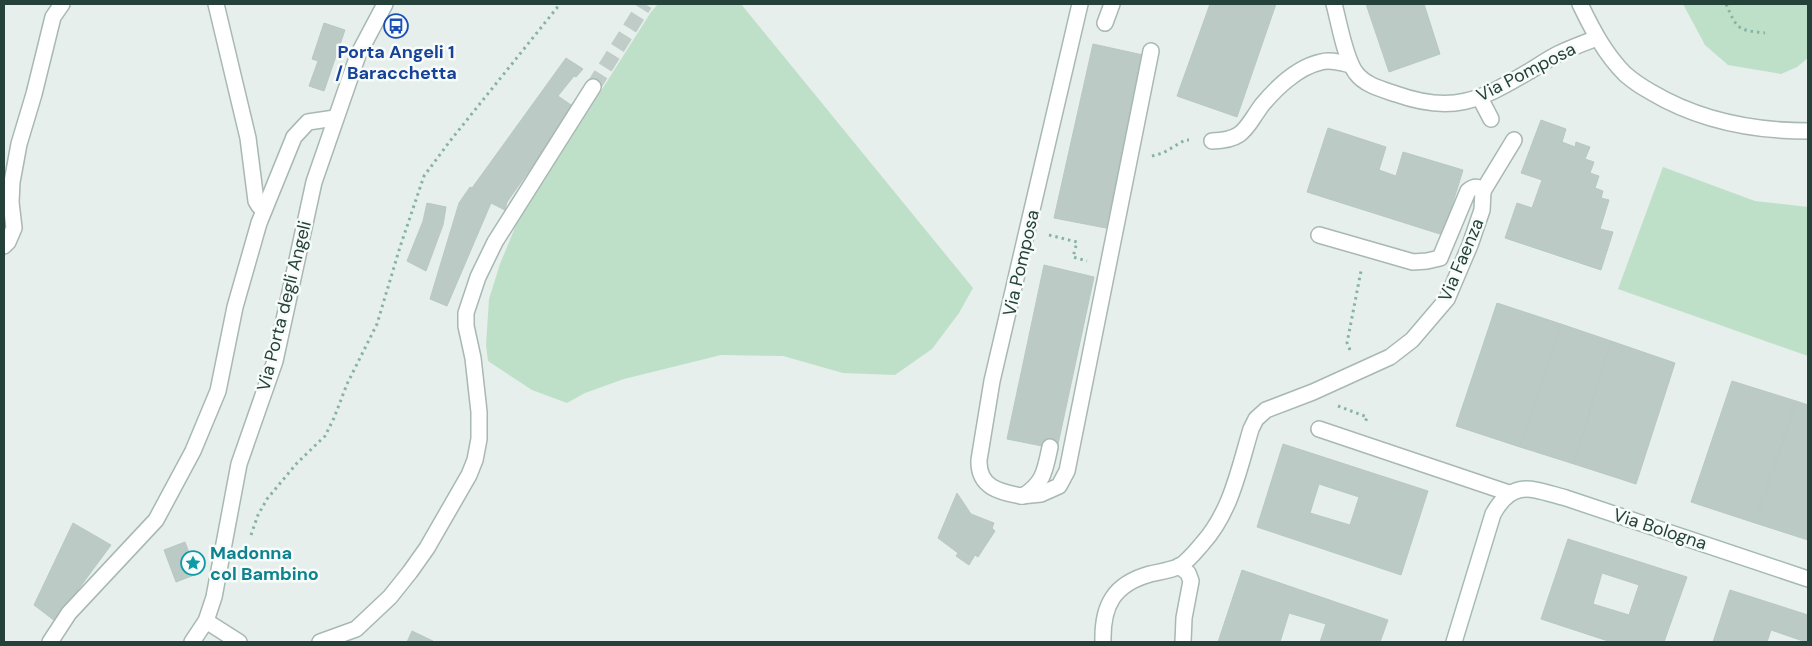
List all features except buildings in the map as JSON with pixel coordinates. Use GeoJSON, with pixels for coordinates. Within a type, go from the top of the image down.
{"type":"FeatureCollection","features":[{"type":"Feature","properties":{"kind":"street"},"geometry":{"type":"LineString","coordinates":[[4,246],[8,242],[14,228],[12,182],[19,144],[34,94],[53,17],[62,4]]}},
{"type":"Feature","properties":{"kind":"street"},"geometry":{"type":"LineString","coordinates":[[216,4],[248,138],[256,202],[264,210]]}},
{"type":"Feature","properties":{"kind":"street","name":"Via Porta degli Angeli"},"geometry":{"type":"LineString","coordinates":[[192,642],[206,621],[214,597],[239,464],[275,361],[314,182],[358,55],[385,4]]}},
{"type":"Feature","properties":{"kind":"street","name":"Via Pomposa"},"geometry":{"type":"LineString","coordinates":[[1021,496],[999,491],[989,485],[982,478],[978,468],[992,381],[1080,4]]}},
{"type":"Feature","properties":{"kind":"street"},"geometry":{"type":"LineString","coordinates":[[1105,23],[1112,4]]}},
{"type":"Feature","properties":{"kind":"street","name":"Via Pomposa"},"geometry":{"type":"LineString","coordinates":[[1334,4],[1351,65],[1356,73],[1370,85],[1421,102],[1456,104],[1480,98],[1501,88],[1558,54],[1597,38]]}},
{"type":"Feature","properties":{"kind":"street"},"geometry":{"type":"LineString","coordinates":[[1580,4],[1597,38],[1626,75],[1640,86],[1674,105],[1737,125],[1773,130],[1808,131]]}},
{"type":"Feature","properties":{"kind":"street"},"geometry":{"type":"LineString","coordinates":[[1021,496],[1031,496],[1059,486],[1067,471],[1151,50]]}},
{"type":"Feature","properties":{"kind":"street"},"geometry":{"type":"LineString","coordinates":[[1212,141],[1224,141],[1243,132],[1262,105],[1294,75],[1322,61],[1351,65]]}},
{"type":"Feature","properties":{"kind":"street"},"geometry":{"type":"LineString","coordinates":[[320,642],[356,629],[390,597],[427,548],[469,475],[478,446],[480,412],[473,358],[466,326],[466,313],[478,277],[495,242],[593,87]]}},
{"type":"Feature","properties":{"kind":"street"},"geometry":{"type":"LineString","coordinates":[[1480,98],[1491,119]]}},
{"type":"Feature","properties":{"kind":"street"},"geometry":{"type":"LineString","coordinates":[[50,642],[69,613],[156,520],[194,451],[218,391],[235,307],[258,223],[294,137],[308,122],[335,118]]}},
{"type":"Feature","properties":{"kind":"street"},"geometry":{"type":"LineString","coordinates":[[1483,191],[1514,140]]}},
{"type":"Feature","properties":{"kind":"street","name":"Via Faenza"},"geometry":{"type":"LineString","coordinates":[[1103,642],[1105,617],[1112,598],[1122,586],[1136,578],[1179,566],[1214,531],[1227,507],[1251,428],[1256,419],[1266,410],[1313,392],[1390,357],[1430,321],[1447,300],[1470,245],[1482,210],[1483,191],[1479,187],[1473,187],[1468,191],[1440,258],[1427,262],[1413,262],[1319,236]]}},
{"type":"Feature","properties":{"kind":"street","name":"Via Bologna"},"geometry":{"type":"LineString","coordinates":[[1319,429],[1509,493],[1522,489],[1535,490],[1566,498],[1808,579]]}},
{"type":"Feature","properties":{"kind":"street"},"geometry":{"type":"LineString","coordinates":[[1021,496],[1030,491],[1042,479],[1050,447]]}},
{"type":"Feature","properties":{"kind":"street"},"geometry":{"type":"LineString","coordinates":[[1454,642],[1493,514],[1500,502],[1509,493]]}},
{"type":"Feature","properties":{"kind":"street"},"geometry":{"type":"LineString","coordinates":[[1179,566],[1188,573],[1191,581],[1184,618],[1184,642]]}},
{"type":"Feature","properties":{"kind":"street"},"geometry":{"type":"LineString","coordinates":[[206,621],[239,642]]}},
{"type":"Feature","properties":{"kind":"path"},"geometry":{"type":"LineString","coordinates":[[250,536],[267,499],[297,463],[325,436],[334,418],[346,384],[377,324],[424,176],[560,4]]}},
{"type":"Feature","properties":{"kind":"path"},"geometry":{"type":"LineString","coordinates":[[1726,4],[1734,23],[1741,29],[1765,33]]}},
{"type":"Feature","properties":{"kind":"path"},"geometry":{"type":"LineString","coordinates":[[1029,229],[1077,242],[1073,257],[1107,266]]}},
{"type":"Feature","properties":{"kind":"path"},"geometry":{"type":"LineString","coordinates":[[1334,434],[1342,418],[1364,426],[1367,417],[1334,405],[1346,376],[1350,351],[1347,343],[1365,249]]}},
{"type":"Feature","properties":{"kind":"green space"},"geometry":{"type":"Polygon","coordinates":[[[658,4],[741,4],[973,288],[959,313],[932,349],[895,375],[843,373],[783,356],[721,355],[624,379],[585,393],[567,403],[532,390],[488,361],[486,345],[489,299],[500,264],[516,225],[651,12],[658,4]]]}},
{"type":"Feature","properties":{"kind":"green space"},"geometry":{"type":"Polygon","coordinates":[[[1683,4],[1808,4],[1808,58],[1797,67],[1781,74],[1728,65],[1705,45],[1683,4]]]}},
{"type":"Feature","properties":{"kind":"green space"},"geometry":{"type":"Polygon","coordinates":[[[1663,167],[1755,201],[1808,207],[1808,356],[1618,289],[1663,167]]]}},
{"type":"Feature","properties":{"kind":"tunnel"},"geometry":{"type":"LineString","coordinates":[[593,87],[645,4]]}},
{"type":"Feature","properties":{"kind":"place","name":"Porta Angeli 1 / Baracchetta"},"geometry":{"type":"Point","coordinates":[396,26]}},
{"type":"Feature","properties":{"kind":"place","name":"Madonna col Bambino"},"geometry":{"type":"Point","coordinates":[193,563]}}]}
